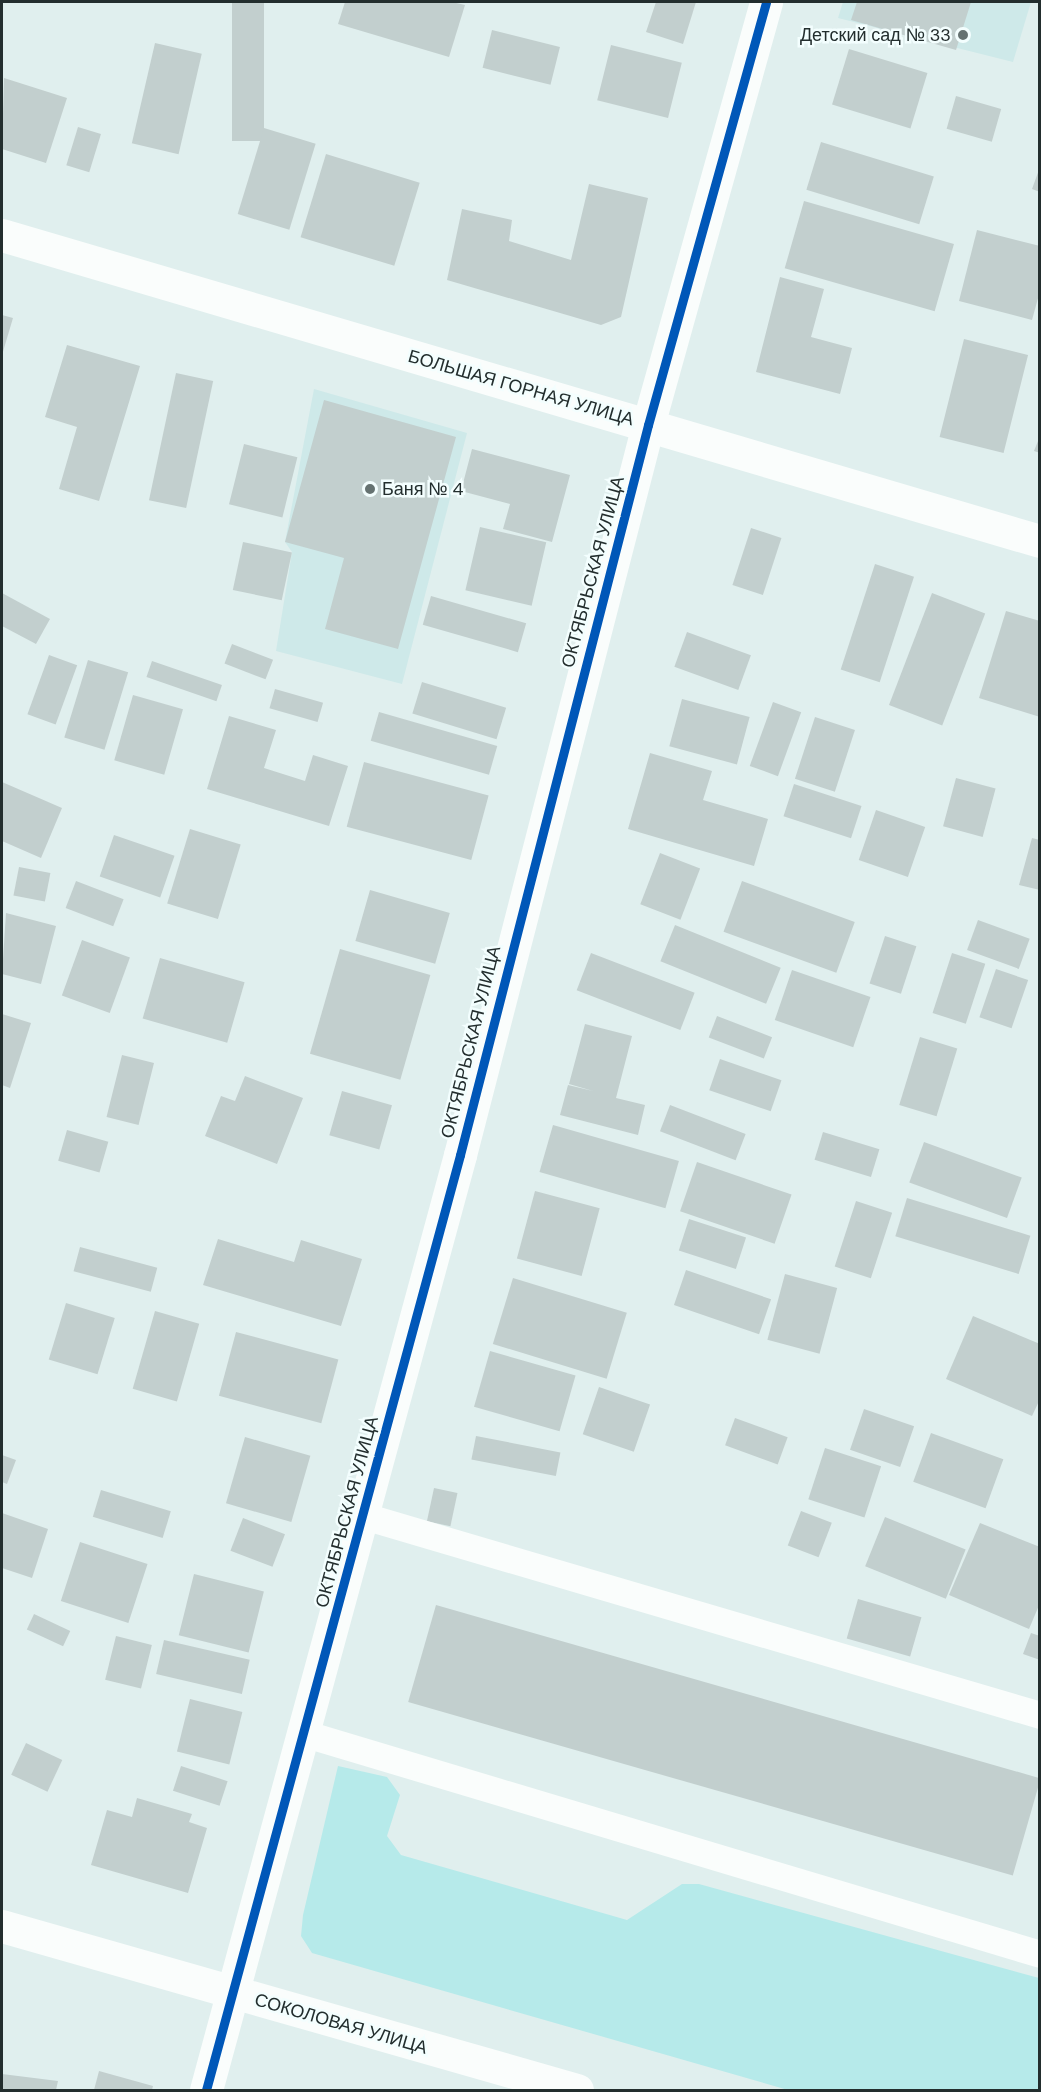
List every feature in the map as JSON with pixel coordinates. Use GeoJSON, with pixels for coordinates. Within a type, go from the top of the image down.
{"type":"FeatureCollection","features":[{"type":"Feature","properties":{"kind":"street","name":"ОКТЯБРЬСКАЯ УЛИЦА"},"geometry":{"type":"LineString","coordinates":[[206,2091],[306,1734],[364,1516],[648,425],[766,2]]}},
{"type":"Feature","properties":{"kind":"street","name":"БОЛЬШАЯ ГОРНАЯ УЛИЦА"},"geometry":{"type":"LineString","coordinates":[[2,235],[1040,541]]}},
{"type":"Feature","properties":{"kind":"street","name":"СОКОЛОВАЯ УЛИЦА"},"geometry":{"type":"LineString","coordinates":[[2,1926],[577,2091]]}},
{"type":"Feature","properties":{"kind":"lane"},"geometry":{"type":"LineString","coordinates":[[364,1516],[1040,1715]]}},
{"type":"Feature","properties":{"kind":"lane"},"geometry":{"type":"LineString","coordinates":[[306,1734],[1040,1954]]}},
{"type":"Feature","properties":{"kind":"shaded area","name":"Детский сад № 33"},"geometry":{"type":"Polygon","coordinates":[[[843,2],[1031,2],[1013,62],[838,18],[843,2]]]}},
{"type":"Feature","properties":{"kind":"shaded area","name":"Баня № 4"},"geometry":{"type":"Polygon","coordinates":[[[314,389],[467,433],[402,684],[276,651],[292,552],[285,542],[314,389]]]}},
{"type":"Feature","properties":{"kind":"shaded area"},"geometry":{"type":"Polygon","coordinates":[[[338,1766],[387,1777],[400,1795],[387,1836],[401,1855],[627,1920],[682,1884],[699,1884],[1039,1978],[1039,2090],[788,2090],[312,1953],[301,1936],[303,1915],[338,1766]]]}},
{"type":"Feature","properties":{"kind":"building"},"geometry":{"type":"Polygon","coordinates":[[[232,2],[264,2],[264,141],[232,141],[232,2]]]}},
{"type":"Feature","properties":{"kind":"building"},"geometry":{"type":"Polygon","coordinates":[[[345,2],[452,2],[465,5],[449,57],[338,24],[345,2]]]}},
{"type":"Feature","properties":{"kind":"building"},"geometry":{"type":"Polygon","coordinates":[[[656,2],[696,2],[683,44],[646,32],[656,2]]]}},
{"type":"Feature","properties":{"kind":"building"},"geometry":{"type":"Polygon","coordinates":[[[857,2],[971,2],[956,50],[851,20],[857,2]]]}},
{"type":"Feature","properties":{"kind":"building"},"geometry":{"type":"Polygon","coordinates":[[[492,30],[560,47],[550,85],[483,68],[492,30]]]}},
{"type":"Feature","properties":{"kind":"building"},"geometry":{"type":"Polygon","coordinates":[[[155,43],[202,54],[179,154],[132,143],[155,43]]]}},
{"type":"Feature","properties":{"kind":"building"},"geometry":{"type":"Polygon","coordinates":[[[611,45],[682,63],[668,118],[597,100],[611,45]]]}},
{"type":"Feature","properties":{"kind":"building"},"geometry":{"type":"Polygon","coordinates":[[[849,49],[927,73],[910,128],[832,104],[849,49]]]}},
{"type":"Feature","properties":{"kind":"building"},"geometry":{"type":"Polygon","coordinates":[[[4,78],[67,98],[46,163],[2,149],[4,78]]]}},
{"type":"Feature","properties":{"kind":"building"},"geometry":{"type":"Polygon","coordinates":[[[956,96],[1001,109],[992,142],[947,129],[956,96]]]}},
{"type":"Feature","properties":{"kind":"building"},"geometry":{"type":"Polygon","coordinates":[[[78,127],[101,134],[89,172],[66,165],[78,127]]]}},
{"type":"Feature","properties":{"kind":"building"},"geometry":{"type":"Polygon","coordinates":[[[264,128],[316,144],[289,230],[238,214],[264,128]]]}},
{"type":"Feature","properties":{"kind":"building"},"geometry":{"type":"Polygon","coordinates":[[[821,142],[934,176],[919,224],[806,190],[821,142]]]}},
{"type":"Feature","properties":{"kind":"building"},"geometry":{"type":"Polygon","coordinates":[[[326,154],[420,183],[394,266],[301,237],[326,154]]]}},
{"type":"Feature","properties":{"kind":"building"},"geometry":{"type":"Polygon","coordinates":[[[1040,167],[1040,192],[1032,189],[1040,167]]]}},
{"type":"Feature","properties":{"kind":"building"},"geometry":{"type":"Polygon","coordinates":[[[589,184],[648,198],[621,317],[601,325],[447,280],[462,209],[512,220],[509,241],[571,260],[589,184]]]}},
{"type":"Feature","properties":{"kind":"building"},"geometry":{"type":"Polygon","coordinates":[[[804,201],[954,244],[935,311],[785,268],[804,201]]]}},
{"type":"Feature","properties":{"kind":"building"},"geometry":{"type":"Polygon","coordinates":[[[977,230],[1040,246],[1040,291],[1032,320],[959,301],[977,230]]]}},
{"type":"Feature","properties":{"kind":"building"},"geometry":{"type":"Polygon","coordinates":[[[780,277],[824,289],[811,337],[852,348],[840,394],[756,372],[780,277]]]}},
{"type":"Feature","properties":{"kind":"building"},"geometry":{"type":"Polygon","coordinates":[[[2,315],[13,318],[2,355],[2,315]]]}},
{"type":"Feature","properties":{"kind":"building"},"geometry":{"type":"Polygon","coordinates":[[[964,339],[1028,355],[1004,453],[940,437],[964,339]]]}},
{"type":"Feature","properties":{"kind":"building"},"geometry":{"type":"Polygon","coordinates":[[[67,345],[140,366],[99,501],[59,489],[77,427],[45,417],[67,345]]]}},
{"type":"Feature","properties":{"kind":"building"},"geometry":{"type":"Polygon","coordinates":[[[176,373],[213,381],[186,508],[149,500],[176,373]]]}},
{"type":"Feature","properties":{"kind":"building","name":"Баня № 4"},"geometry":{"type":"Polygon","coordinates":[[[324,400],[456,437],[398,649],[325,629],[344,558],[285,542],[324,400]]]}},
{"type":"Feature","properties":{"kind":"building"},"geometry":{"type":"Polygon","coordinates":[[[1040,436],[1040,453],[1034,451],[1040,436]]]}},
{"type":"Feature","properties":{"kind":"building"},"geometry":{"type":"Polygon","coordinates":[[[244,444],[297,457],[282,517],[229,504],[244,444]]]}},
{"type":"Feature","properties":{"kind":"building"},"geometry":{"type":"Polygon","coordinates":[[[472,449],[570,475],[552,542],[503,529],[510,504],[461,491],[472,449]]]}},
{"type":"Feature","properties":{"kind":"building"},"geometry":{"type":"Polygon","coordinates":[[[480,527],[546,542],[532,606],[465,590],[480,527]]]}},
{"type":"Feature","properties":{"kind":"building"},"geometry":{"type":"Polygon","coordinates":[[[751,528],[781,538],[763,595],[732,585],[751,528]]]}},
{"type":"Feature","properties":{"kind":"building"},"geometry":{"type":"Polygon","coordinates":[[[243,542],[292,552],[282,600],[233,590],[243,542]]]}},
{"type":"Feature","properties":{"kind":"building"},"geometry":{"type":"Polygon","coordinates":[[[875,564],[914,577],[880,682],[841,670],[875,564]]]}},
{"type":"Feature","properties":{"kind":"building"},"geometry":{"type":"Polygon","coordinates":[[[2,593],[50,619],[36,644],[2,626],[2,593]]]}},
{"type":"Feature","properties":{"kind":"building"},"geometry":{"type":"Polygon","coordinates":[[[932,593],[985,613],[942,725],[889,705],[932,593]]]}},
{"type":"Feature","properties":{"kind":"building"},"geometry":{"type":"Polygon","coordinates":[[[431,596],[526,623],[518,652],[423,625],[431,596]]]}},
{"type":"Feature","properties":{"kind":"building"},"geometry":{"type":"Polygon","coordinates":[[[1006,611],[1040,621],[1040,717],[979,698],[1006,611]]]}},
{"type":"Feature","properties":{"kind":"building"},"geometry":{"type":"Polygon","coordinates":[[[687,632],[751,655],[738,690],[674,667],[687,632]]]}},
{"type":"Feature","properties":{"kind":"building"},"geometry":{"type":"Polygon","coordinates":[[[232,644],[273,660],[266,679],[224,664],[232,644]]]}},
{"type":"Feature","properties":{"kind":"building"},"geometry":{"type":"Polygon","coordinates":[[[49,655],[77,665],[56,724],[27,714],[49,655]]]}},
{"type":"Feature","properties":{"kind":"building"},"geometry":{"type":"Polygon","coordinates":[[[88,660],[128,672],[104,750],[64,737],[88,660]]]}},
{"type":"Feature","properties":{"kind":"building"},"geometry":{"type":"Polygon","coordinates":[[[152,661],[222,685],[216,701],[146,677],[152,661]]]}},
{"type":"Feature","properties":{"kind":"building"},"geometry":{"type":"Polygon","coordinates":[[[422,682],[506,708],[497,739],[412,714],[422,682]]]}},
{"type":"Feature","properties":{"kind":"building"},"geometry":{"type":"Polygon","coordinates":[[[275,689],[323,703],[318,722],[269,708],[275,689]]]}},
{"type":"Feature","properties":{"kind":"building"},"geometry":{"type":"Polygon","coordinates":[[[133,695],[183,709],[164,775],[114,760],[133,695]]]}},
{"type":"Feature","properties":{"kind":"building"},"geometry":{"type":"Polygon","coordinates":[[[682,699],[750,717],[737,764],[669,746],[682,699]]]}},
{"type":"Feature","properties":{"kind":"building"},"geometry":{"type":"Polygon","coordinates":[[[773,702],[801,712],[778,776],[750,766],[773,702]]]}},
{"type":"Feature","properties":{"kind":"building"},"geometry":{"type":"Polygon","coordinates":[[[379,712],[497,746],[489,775],[371,741],[379,712]]]}},
{"type":"Feature","properties":{"kind":"building"},"geometry":{"type":"Polygon","coordinates":[[[229,716],[276,730],[264,768],[305,781],[313,755],[348,766],[329,826],[207,789],[229,716]]]}},
{"type":"Feature","properties":{"kind":"building"},"geometry":{"type":"Polygon","coordinates":[[[815,717],[855,730],[835,792],[795,779],[815,717]]]}},
{"type":"Feature","properties":{"kind":"building"},"geometry":{"type":"Polygon","coordinates":[[[650,753],[712,771],[703,800],[768,819],[754,866],[628,829],[650,753]]]}},
{"type":"Feature","properties":{"kind":"building"},"geometry":{"type":"Polygon","coordinates":[[[364,762],[489,795],[471,860],[347,827],[364,762]]]}},
{"type":"Feature","properties":{"kind":"building"},"geometry":{"type":"Polygon","coordinates":[[[956,778],[996,789],[983,837],[943,826],[956,778]]]}},
{"type":"Feature","properties":{"kind":"building"},"geometry":{"type":"Polygon","coordinates":[[[2,782],[62,808],[41,858],[2,841],[2,782]]]}},
{"type":"Feature","properties":{"kind":"building"},"geometry":{"type":"Polygon","coordinates":[[[794,784],[862,806],[851,838],[783,816],[794,784]]]}},
{"type":"Feature","properties":{"kind":"building"},"geometry":{"type":"Polygon","coordinates":[[[876,810],[925,827],[908,877],[859,860],[876,810]]]}},
{"type":"Feature","properties":{"kind":"building"},"geometry":{"type":"Polygon","coordinates":[[[190,829],[241,844],[218,919],[167,904],[190,829]]]}},
{"type":"Feature","properties":{"kind":"building"},"geometry":{"type":"Polygon","coordinates":[[[114,835],[175,856],[160,897],[100,877],[114,835]]]}},
{"type":"Feature","properties":{"kind":"building"},"geometry":{"type":"Polygon","coordinates":[[[1032,838],[1040,840],[1040,890],[1019,885],[1032,838]]]}},
{"type":"Feature","properties":{"kind":"building"},"geometry":{"type":"Polygon","coordinates":[[[660,853],[700,868],[680,920],[640,904],[660,853]]]}},
{"type":"Feature","properties":{"kind":"building"},"geometry":{"type":"Polygon","coordinates":[[[19,867],[50,873],[45,902],[13,895],[19,867]]]}},
{"type":"Feature","properties":{"kind":"building"},"geometry":{"type":"Polygon","coordinates":[[[76,881],[124,899],[113,926],[66,908],[76,881]]]}},
{"type":"Feature","properties":{"kind":"building"},"geometry":{"type":"Polygon","coordinates":[[[742,881],[855,922],[836,973],[724,932],[742,881]]]}},
{"type":"Feature","properties":{"kind":"building"},"geometry":{"type":"Polygon","coordinates":[[[370,890],[450,913],[435,964],[355,941],[370,890]]]}},
{"type":"Feature","properties":{"kind":"building"},"geometry":{"type":"Polygon","coordinates":[[[6,913],[56,926],[41,984],[2,974],[6,913]]]}},
{"type":"Feature","properties":{"kind":"building"},"geometry":{"type":"Polygon","coordinates":[[[978,920],[1030,939],[1019,969],[967,950],[978,920]]]}},
{"type":"Feature","properties":{"kind":"building"},"geometry":{"type":"Polygon","coordinates":[[[675,925],[781,968],[766,1004],[660,961],[675,925]]]}},
{"type":"Feature","properties":{"kind":"building"},"geometry":{"type":"Polygon","coordinates":[[[885,936],[916,946],[901,994],[870,984],[885,936]]]}},
{"type":"Feature","properties":{"kind":"building"},"geometry":{"type":"Polygon","coordinates":[[[82,940],[130,957],[110,1013],[62,995],[82,940]]]}},
{"type":"Feature","properties":{"kind":"building"},"geometry":{"type":"Polygon","coordinates":[[[340,949],[430,975],[400,1080],[310,1054],[340,949]]]}},
{"type":"Feature","properties":{"kind":"building"},"geometry":{"type":"Polygon","coordinates":[[[591,953],[695,993],[680,1030],[577,990],[591,953]]]}},
{"type":"Feature","properties":{"kind":"building"},"geometry":{"type":"Polygon","coordinates":[[[952,953],[985,964],[966,1024],[933,1013],[952,953]]]}},
{"type":"Feature","properties":{"kind":"building"},"geometry":{"type":"Polygon","coordinates":[[[160,958],[245,982],[227,1043],[143,1019],[160,958]]]}},
{"type":"Feature","properties":{"kind":"building"},"geometry":{"type":"Polygon","coordinates":[[[996,969],[1028,980],[1012,1028],[979,1017],[996,969]]]}},
{"type":"Feature","properties":{"kind":"building"},"geometry":{"type":"Polygon","coordinates":[[[792,970],[870,997],[853,1047],[775,1020],[792,970]]]}},
{"type":"Feature","properties":{"kind":"building"},"geometry":{"type":"Polygon","coordinates":[[[2,1014],[31,1023],[10,1088],[2,1085],[2,1014]]]}},
{"type":"Feature","properties":{"kind":"building"},"geometry":{"type":"Polygon","coordinates":[[[717,1016],[772,1037],[764,1059],[709,1037],[717,1016]]]}},
{"type":"Feature","properties":{"kind":"building"},"geometry":{"type":"Polygon","coordinates":[[[585,1024],[632,1036],[616,1098],[645,1105],[638,1135],[560,1115],[568,1085],[593,1091],[569,1084],[585,1024]]]}},
{"type":"Feature","properties":{"kind":"building"},"geometry":{"type":"Polygon","coordinates":[[[920,1037],[957,1048],[937,1116],[899,1105],[920,1037]]]}},
{"type":"Feature","properties":{"kind":"building"},"geometry":{"type":"Polygon","coordinates":[[[122,1055],[154,1063],[139,1125],[107,1117],[122,1055]]]}},
{"type":"Feature","properties":{"kind":"building"},"geometry":{"type":"Polygon","coordinates":[[[720,1059],[781,1080],[771,1111],[709,1090],[720,1059]]]}},
{"type":"Feature","properties":{"kind":"building"},"geometry":{"type":"Polygon","coordinates":[[[245,1076],[303,1098],[277,1164],[205,1136],[221,1096],[235,1101],[245,1076]]]}},
{"type":"Feature","properties":{"kind":"building"},"geometry":{"type":"Polygon","coordinates":[[[342,1091],[392,1105],[379,1150],[329,1135],[342,1091]]]}},
{"type":"Feature","properties":{"kind":"building"},"geometry":{"type":"Polygon","coordinates":[[[670,1105],[746,1134],[736,1160],[660,1131],[670,1105]]]}},
{"type":"Feature","properties":{"kind":"building"},"geometry":{"type":"Polygon","coordinates":[[[553,1125],[679,1161],[665,1208],[539,1172],[553,1125]]]}},
{"type":"Feature","properties":{"kind":"building"},"geometry":{"type":"Polygon","coordinates":[[[67,1130],[108,1142],[100,1173],[58,1161],[67,1130]]]}},
{"type":"Feature","properties":{"kind":"building"},"geometry":{"type":"Polygon","coordinates":[[[823,1132],[879,1149],[871,1177],[815,1160],[823,1132]]]}},
{"type":"Feature","properties":{"kind":"building"},"geometry":{"type":"Polygon","coordinates":[[[924,1142],[1022,1178],[1007,1218],[909,1182],[924,1142]]]}},
{"type":"Feature","properties":{"kind":"building"},"geometry":{"type":"Polygon","coordinates":[[[697,1162],[792,1195],[775,1244],[680,1211],[697,1162]]]}},
{"type":"Feature","properties":{"kind":"building"},"geometry":{"type":"Polygon","coordinates":[[[535,1191],[600,1208],[582,1276],[517,1259],[535,1191]]]}},
{"type":"Feature","properties":{"kind":"building"},"geometry":{"type":"Polygon","coordinates":[[[907,1198],[1030,1236],[1019,1274],[895,1236],[907,1198]]]}},
{"type":"Feature","properties":{"kind":"building"},"geometry":{"type":"Polygon","coordinates":[[[856,1201],[892,1213],[871,1278],[835,1267],[856,1201]]]}},
{"type":"Feature","properties":{"kind":"building"},"geometry":{"type":"Polygon","coordinates":[[[689,1219],[746,1238],[736,1269],[679,1250],[689,1219]]]}},
{"type":"Feature","properties":{"kind":"building"},"geometry":{"type":"Polygon","coordinates":[[[218,1239],[294,1262],[301,1240],[362,1259],[341,1326],[203,1285],[218,1239]]]}},
{"type":"Feature","properties":{"kind":"building"},"geometry":{"type":"Polygon","coordinates":[[[80,1247],[157,1268],[151,1292],[74,1271],[80,1247]]]}},
{"type":"Feature","properties":{"kind":"building"},"geometry":{"type":"Polygon","coordinates":[[[686,1270],[771,1299],[759,1334],[674,1305],[686,1270]]]}},
{"type":"Feature","properties":{"kind":"building"},"geometry":{"type":"Polygon","coordinates":[[[785,1274],[837,1288],[820,1354],[767,1340],[785,1274]]]}},
{"type":"Feature","properties":{"kind":"building"},"geometry":{"type":"Polygon","coordinates":[[[513,1278],[627,1313],[607,1379],[493,1344],[513,1278]]]}},
{"type":"Feature","properties":{"kind":"building"},"geometry":{"type":"Polygon","coordinates":[[[66,1303],[115,1318],[98,1374],[49,1359],[66,1303]]]}},
{"type":"Feature","properties":{"kind":"building"},"geometry":{"type":"Polygon","coordinates":[[[155,1311],[199,1324],[177,1402],[133,1389],[155,1311]]]}},
{"type":"Feature","properties":{"kind":"building"},"geometry":{"type":"Polygon","coordinates":[[[973,1316],[1040,1344],[1040,1399],[1032,1416],[946,1379],[973,1316]]]}},
{"type":"Feature","properties":{"kind":"building"},"geometry":{"type":"Polygon","coordinates":[[[236,1332],[338,1359],[321,1423],[219,1396],[236,1332]]]}},
{"type":"Feature","properties":{"kind":"building"},"geometry":{"type":"Polygon","coordinates":[[[490,1351],[576,1376],[560,1431],[474,1407],[490,1351]]]}},
{"type":"Feature","properties":{"kind":"building"},"geometry":{"type":"Polygon","coordinates":[[[599,1387],[650,1405],[634,1452],[583,1434],[599,1387]]]}},
{"type":"Feature","properties":{"kind":"building"},"geometry":{"type":"Polygon","coordinates":[[[864,1409],[914,1426],[900,1467],[850,1450],[864,1409]]]}},
{"type":"Feature","properties":{"kind":"building"},"geometry":{"type":"Polygon","coordinates":[[[735,1418],[788,1437],[778,1464],[725,1445],[735,1418]]]}},
{"type":"Feature","properties":{"kind":"building"},"geometry":{"type":"Polygon","coordinates":[[[931,1433],[1003,1459],[986,1508],[913,1482],[931,1433]]]}},
{"type":"Feature","properties":{"kind":"building"},"geometry":{"type":"Polygon","coordinates":[[[476,1436],[560,1452],[556,1476],[471,1460],[476,1436]]]}},
{"type":"Feature","properties":{"kind":"building"},"geometry":{"type":"Polygon","coordinates":[[[245,1437],[310,1456],[291,1522],[226,1503],[245,1437]]]}},
{"type":"Feature","properties":{"kind":"building"},"geometry":{"type":"Polygon","coordinates":[[[825,1448],[881,1466],[864,1518],[808,1499],[825,1448]]]}},
{"type":"Feature","properties":{"kind":"building"},"geometry":{"type":"Polygon","coordinates":[[[2,1455],[16,1460],[7,1484],[2,1482],[2,1455]]]}},
{"type":"Feature","properties":{"kind":"building"},"geometry":{"type":"Polygon","coordinates":[[[434,1488],[457,1493],[450,1526],[427,1521],[434,1488]]]}},
{"type":"Feature","properties":{"kind":"building"},"geometry":{"type":"Polygon","coordinates":[[[101,1490],[171,1511],[163,1538],[93,1517],[101,1490]]]}},
{"type":"Feature","properties":{"kind":"building"},"geometry":{"type":"Polygon","coordinates":[[[801,1511],[832,1523],[819,1557],[788,1546],[801,1511]]]}},
{"type":"Feature","properties":{"kind":"building"},"geometry":{"type":"Polygon","coordinates":[[[2,1513],[48,1529],[32,1578],[2,1568],[2,1513]]]}},
{"type":"Feature","properties":{"kind":"building"},"geometry":{"type":"Polygon","coordinates":[[[885,1517],[966,1550],[946,1599],[865,1566],[885,1517]]]}},
{"type":"Feature","properties":{"kind":"building"},"geometry":{"type":"Polygon","coordinates":[[[243,1518],[285,1534],[272,1567],[230,1551],[243,1518]]]}},
{"type":"Feature","properties":{"kind":"building"},"geometry":{"type":"Polygon","coordinates":[[[980,1523],[1040,1547],[1040,1603],[1029,1629],[949,1595],[980,1523]]]}},
{"type":"Feature","properties":{"kind":"building"},"geometry":{"type":"Polygon","coordinates":[[[80,1542],[148,1564],[128,1623],[61,1601],[80,1542]]]}},
{"type":"Feature","properties":{"kind":"building"},"geometry":{"type":"Polygon","coordinates":[[[194,1574],[264,1591],[249,1653],[179,1635],[194,1574]]]}},
{"type":"Feature","properties":{"kind":"building"},"geometry":{"type":"Polygon","coordinates":[[[858,1599],[921,1617],[910,1657],[847,1638],[858,1599]]]}},
{"type":"Feature","properties":{"kind":"building"},"geometry":{"type":"Polygon","coordinates":[[[436,1605],[1040,1778],[1013,1875],[408,1702],[436,1605]]]}},
{"type":"Feature","properties":{"kind":"building"},"geometry":{"type":"Polygon","coordinates":[[[34,1614],[70,1631],[63,1646],[27,1629],[34,1614]]]}},
{"type":"Feature","properties":{"kind":"building"},"geometry":{"type":"Polygon","coordinates":[[[1031,1633],[1040,1636],[1040,1660],[1023,1654],[1031,1633]]]}},
{"type":"Feature","properties":{"kind":"building"},"geometry":{"type":"Polygon","coordinates":[[[116,1636],[152,1645],[141,1689],[105,1680],[116,1636]]]}},
{"type":"Feature","properties":{"kind":"building"},"geometry":{"type":"Polygon","coordinates":[[[164,1640],[250,1660],[242,1694],[156,1674],[164,1640]]]}},
{"type":"Feature","properties":{"kind":"building"},"geometry":{"type":"Polygon","coordinates":[[[190,1699],[242,1712],[229,1764],[177,1751],[190,1699]]]}},
{"type":"Feature","properties":{"kind":"building"},"geometry":{"type":"Polygon","coordinates":[[[26,1743],[62,1760],[47,1792],[11,1775],[26,1743]]]}},
{"type":"Feature","properties":{"kind":"building"},"geometry":{"type":"Polygon","coordinates":[[[181,1766],[228,1781],[220,1806],[173,1791],[181,1766]]]}},
{"type":"Feature","properties":{"kind":"building"},"geometry":{"type":"Polygon","coordinates":[[[137,1798],[192,1814],[189,1822],[207,1828],[188,1893],[91,1865],[107,1810],[132,1817],[137,1798]]]}},
{"type":"Feature","properties":{"kind":"building"},"geometry":{"type":"Polygon","coordinates":[[[99,2071],[153,2086],[152,2090],[94,2090],[99,2071]]]}},
{"type":"Feature","properties":{"kind":"building"},"geometry":{"type":"Polygon","coordinates":[[[2,2074],[58,2081],[56,2090],[2,2090],[2,2074]]]}},
{"type":"Feature","properties":{"kind":"cycle path"},"geometry":{"type":"LineString","coordinates":[[206,2090],[460,1155],[648,425],[766,2]]}},
{"type":"Feature","properties":{"kind":"place","name":"Детский сад № 33"},"geometry":{"type":"Point","coordinates":[963,35]}},
{"type":"Feature","properties":{"kind":"place","name":"Баня № 4"},"geometry":{"type":"Point","coordinates":[370,489]}}]}
